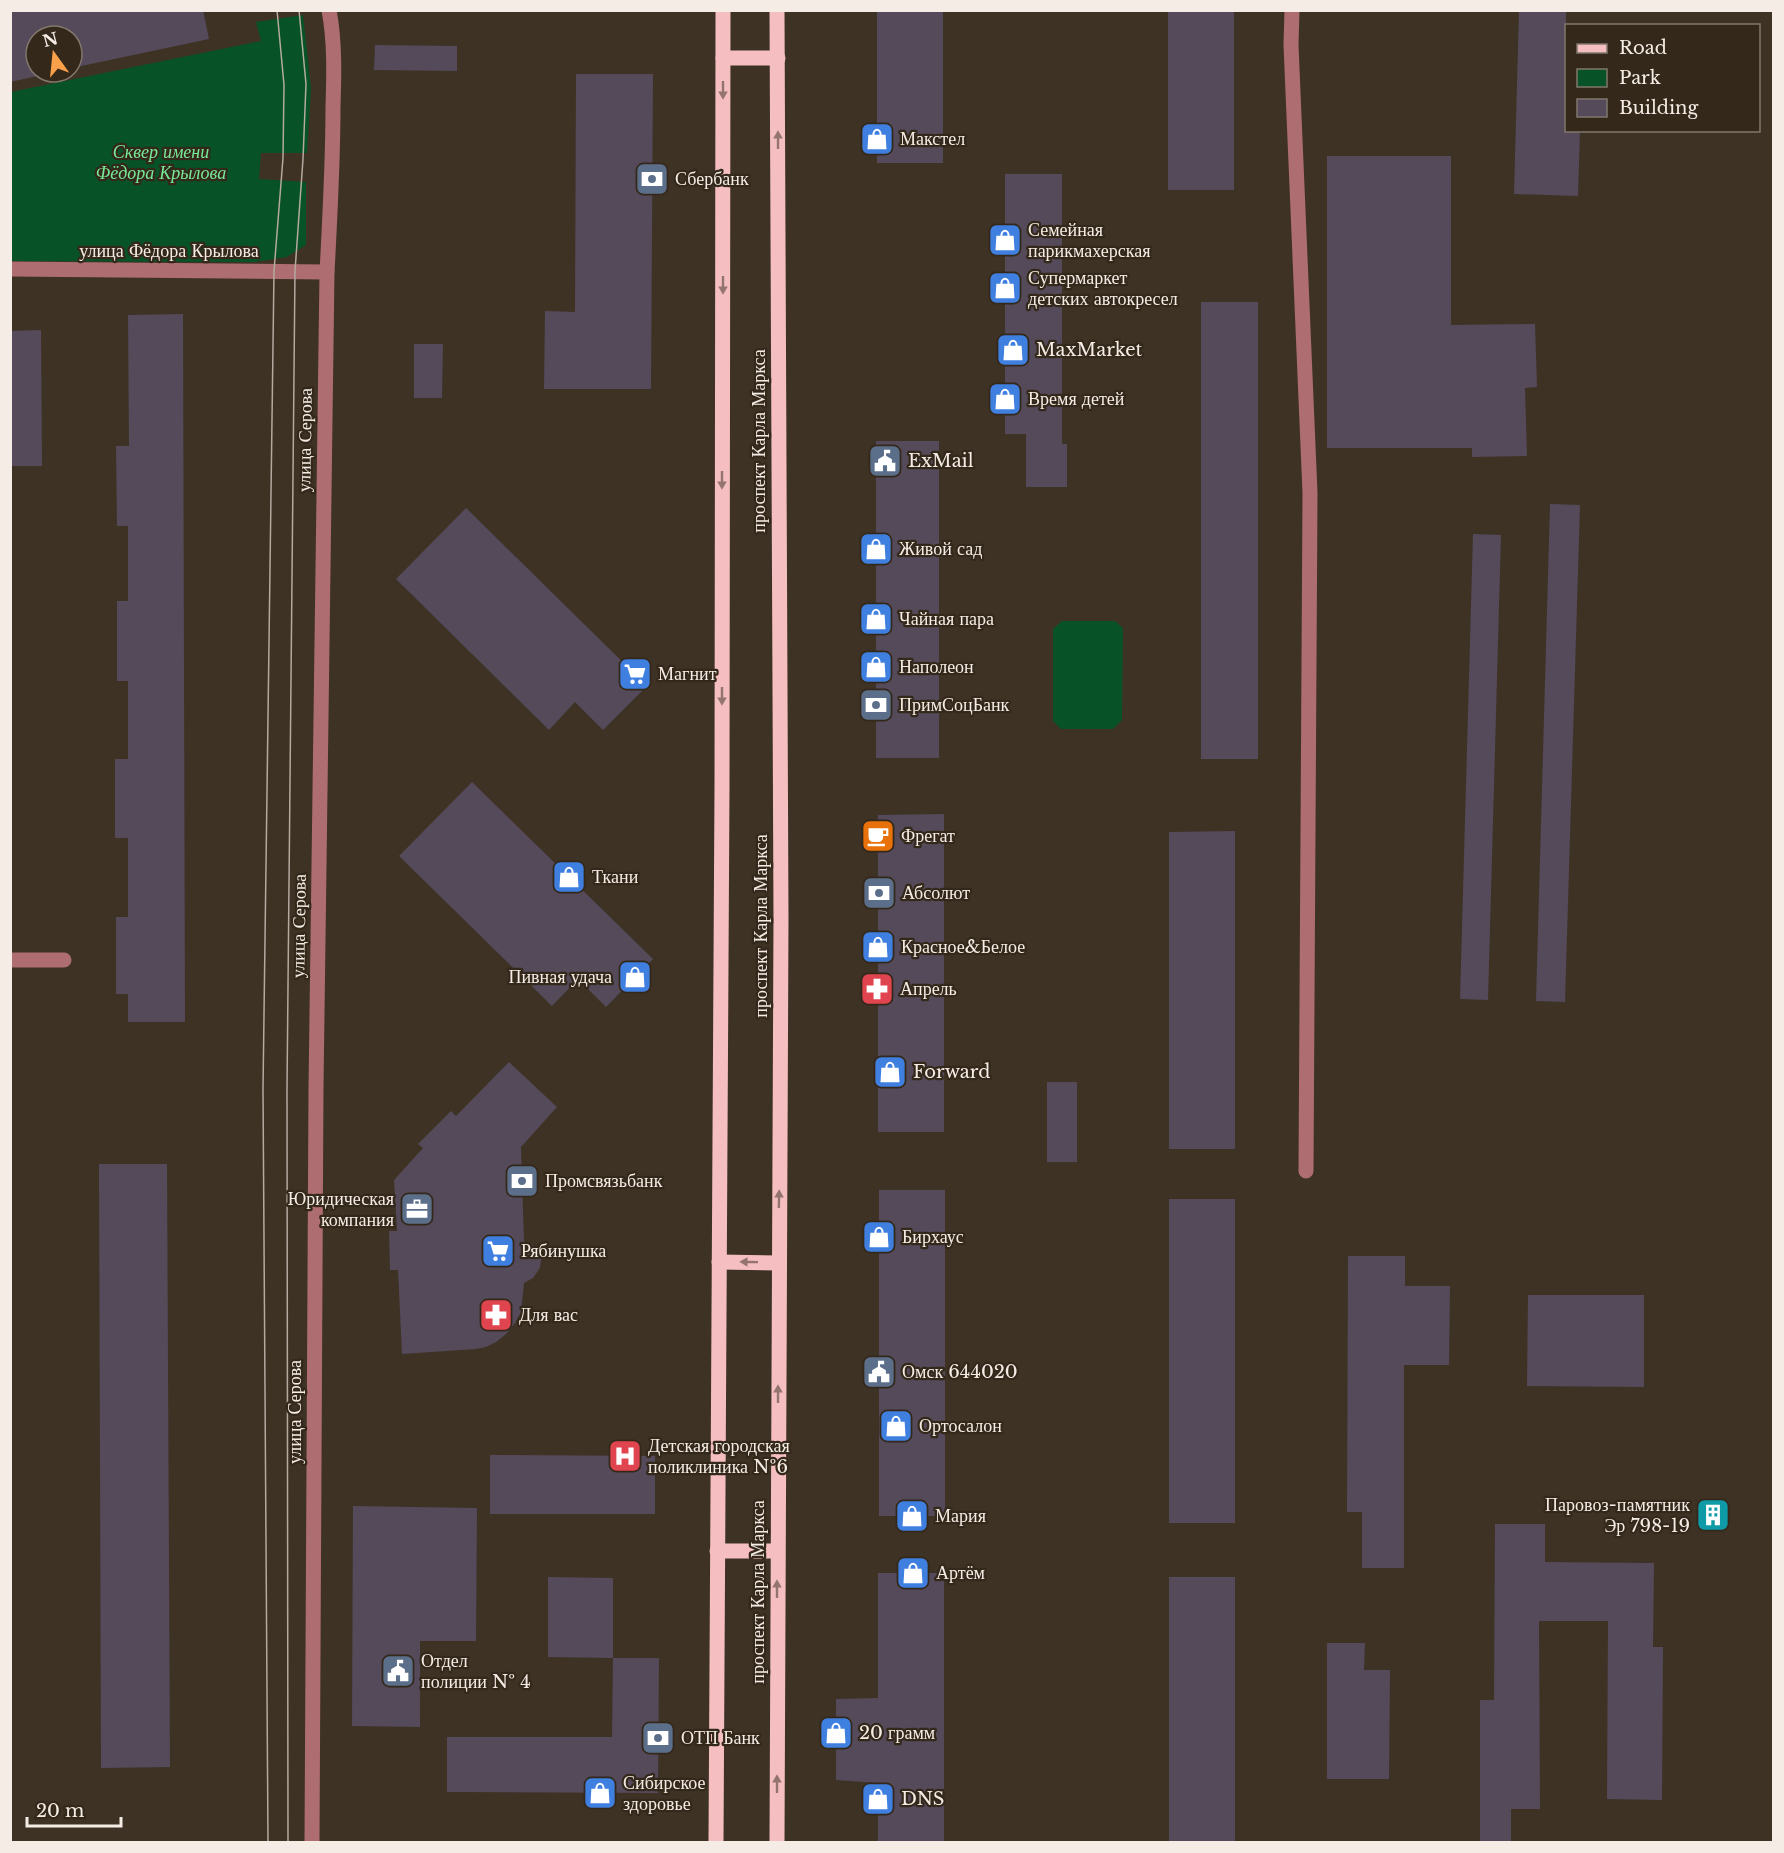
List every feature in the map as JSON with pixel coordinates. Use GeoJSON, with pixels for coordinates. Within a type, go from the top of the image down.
{"type":"FeatureCollection","features":[{"type":"Feature","properties":{"kind":"main road","name":"проспект Карла Маркса"},"geometry":{"type":"LineString","coordinates":[[716,1842],[723,10]]}},
{"type":"Feature","properties":{"kind":"main road","name":"проспект Карла Маркса"},"geometry":{"type":"LineString","coordinates":[[777,10],[781,917],[777,1842]]}},
{"type":"Feature","properties":{"kind":"main road"},"geometry":{"type":"LineString","coordinates":[[723,58],[778,58]]}},
{"type":"Feature","properties":{"kind":"main road"},"geometry":{"type":"LineString","coordinates":[[719,1262],[779,1263]]}},
{"type":"Feature","properties":{"kind":"main road"},"geometry":{"type":"LineString","coordinates":[[717,1551],[777,1551]]}},
{"type":"Feature","properties":{"kind":"street","name":"улица Серова"},"geometry":{"type":"LineString","coordinates":[[312,1842],[316,1100],[327,272],[334,74],[329,10]]}},
{"type":"Feature","properties":{"kind":"street"},"geometry":{"type":"LineString","coordinates":[[1292,10],[1291,45],[1310,493],[1306,1171]]}},
{"type":"Feature","properties":{"kind":"street","name":"улица Фёдора Крылова"},"geometry":{"type":"LineString","coordinates":[[10,269],[327,272]]}},
{"type":"Feature","properties":{"kind":"street"},"geometry":{"type":"LineString","coordinates":[[10,960],[64,960]]}},
{"type":"Feature","properties":{"kind":"green space","name":"Сквер имени Фёдора Крылова"},"geometry":{"type":"Polygon","coordinates":[[[303,15],[311,88],[307,153],[261,153],[259,179],[306,182],[306,245],[287,257],[254,262],[11,261],[11,92],[50,84],[84,84],[84,77],[261,41],[256,22],[303,15]]]}},
{"type":"Feature","properties":{"kind":"green space"},"geometry":{"type":"Polygon","coordinates":[[[1062,621],[1115,621],[1123,628],[1122,720],[1113,729],[1061,729],[1053,721],[1053,629],[1062,621]]]}},
{"type":"Feature","properties":{"kind":"building"},"geometry":{"type":"Polygon","coordinates":[[[10,10],[203,10],[209,39],[84,65],[84,24],[24,24],[24,79],[10,82],[10,10]]]}},
{"type":"Feature","properties":{"kind":"building"},"geometry":{"type":"Polygon","coordinates":[[[877,10],[943,10],[943,163],[877,163],[877,10]]]}},
{"type":"Feature","properties":{"kind":"building"},"geometry":{"type":"Polygon","coordinates":[[[1168,10],[1234,10],[1234,190],[1168,190],[1168,10]]]}},
{"type":"Feature","properties":{"kind":"building"},"geometry":{"type":"Polygon","coordinates":[[[1519,10],[1566,10],[1565,132],[1580,132],[1578,196],[1514,194],[1519,10]]]}},
{"type":"Feature","properties":{"kind":"building"},"geometry":{"type":"Polygon","coordinates":[[[375,45],[457,46],[457,71],[374,70],[375,45]]]}},
{"type":"Feature","properties":{"kind":"building"},"geometry":{"type":"Polygon","coordinates":[[[576,74],[653,74],[651,389],[544,389],[545,311],[575,312],[576,74]]]}},
{"type":"Feature","properties":{"kind":"building"},"geometry":{"type":"Polygon","coordinates":[[[1327,156],[1451,156],[1451,325],[1535,324],[1537,387],[1525,388],[1527,456],[1472,457],[1472,448],[1327,448],[1327,156]]]}},
{"type":"Feature","properties":{"kind":"building"},"geometry":{"type":"Polygon","coordinates":[[[1005,174],[1062,174],[1062,444],[1067,444],[1067,487],[1026,487],[1026,434],[1005,434],[1005,174]]]}},
{"type":"Feature","properties":{"kind":"building"},"geometry":{"type":"Polygon","coordinates":[[[1201,302],[1258,302],[1258,759],[1201,759],[1201,302]]]}},
{"type":"Feature","properties":{"kind":"building"},"geometry":{"type":"Polygon","coordinates":[[[183,314],[185,1022],[128,1022],[128,994],[116,994],[116,917],[128,917],[128,838],[115,838],[115,759],[128,759],[128,681],[117,681],[117,601],[128,601],[128,526],[117,526],[116,446],[129,446],[128,315],[183,314]]]}},
{"type":"Feature","properties":{"kind":"building"},"geometry":{"type":"Polygon","coordinates":[[[41,330],[42,466],[10,466],[10,331],[41,330]]]}},
{"type":"Feature","properties":{"kind":"building"},"geometry":{"type":"Polygon","coordinates":[[[414,344],[443,344],[442,398],[414,398],[414,344]]]}},
{"type":"Feature","properties":{"kind":"building"},"geometry":{"type":"Polygon","coordinates":[[[876,441],[939,441],[939,758],[876,758],[876,441]]]}},
{"type":"Feature","properties":{"kind":"building"},"geometry":{"type":"Polygon","coordinates":[[[1550,504],[1580,505],[1565,1002],[1536,1001],[1550,504]]]}},
{"type":"Feature","properties":{"kind":"building"},"geometry":{"type":"Polygon","coordinates":[[[466,508],[647,686],[603,730],[575,702],[549,730],[396,579],[466,508]]]}},
{"type":"Feature","properties":{"kind":"building"},"geometry":{"type":"Polygon","coordinates":[[[1473,534],[1501,535],[1488,1000],[1460,999],[1473,534]]]}},
{"type":"Feature","properties":{"kind":"building"},"geometry":{"type":"Polygon","coordinates":[[[472,782],[653,959],[606,1007],[578,979],[552,1006],[399,856],[472,782]]]}},
{"type":"Feature","properties":{"kind":"building"},"geometry":{"type":"Polygon","coordinates":[[[944,814],[944,1132],[878,1132],[878,815],[944,814]]]}},
{"type":"Feature","properties":{"kind":"building"},"geometry":{"type":"Polygon","coordinates":[[[1235,831],[1235,1149],[1169,1149],[1169,832],[1235,831]]]}},
{"type":"Feature","properties":{"kind":"building"},"geometry":{"type":"Polygon","coordinates":[[[509,1062],[557,1107],[521,1147],[524,1241],[533,1245],[538,1251],[541,1259],[540,1268],[533,1278],[524,1283],[521,1312],[515,1323],[496,1342],[476,1349],[402,1354],[398,1270],[390,1270],[389,1231],[397,1231],[394,1180],[423,1148],[418,1144],[451,1111],[456,1116],[509,1062]]]}},
{"type":"Feature","properties":{"kind":"building"},"geometry":{"type":"Polygon","coordinates":[[[1047,1082],[1077,1082],[1077,1162],[1047,1162],[1047,1082]]]}},
{"type":"Feature","properties":{"kind":"building"},"geometry":{"type":"Polygon","coordinates":[[[99,1164],[167,1164],[170,1767],[101,1768],[99,1164]]]}},
{"type":"Feature","properties":{"kind":"building"},"geometry":{"type":"Polygon","coordinates":[[[879,1190],[945,1190],[945,1516],[879,1516],[879,1190]]]}},
{"type":"Feature","properties":{"kind":"building"},"geometry":{"type":"Polygon","coordinates":[[[1169,1199],[1235,1199],[1235,1523],[1169,1523],[1169,1199]]]}},
{"type":"Feature","properties":{"kind":"building"},"geometry":{"type":"Polygon","coordinates":[[[1348,1256],[1405,1256],[1405,1286],[1450,1286],[1449,1365],[1404,1365],[1404,1568],[1362,1568],[1362,1512],[1347,1512],[1348,1256]]]}},
{"type":"Feature","properties":{"kind":"building"},"geometry":{"type":"Polygon","coordinates":[[[1528,1295],[1644,1295],[1644,1387],[1527,1386],[1528,1295]]]}},
{"type":"Feature","properties":{"kind":"building"},"geometry":{"type":"Polygon","coordinates":[[[490,1455],[655,1456],[655,1514],[490,1514],[490,1455]]]}},
{"type":"Feature","properties":{"kind":"building"},"geometry":{"type":"Polygon","coordinates":[[[353,1506],[477,1508],[476,1641],[420,1641],[420,1727],[352,1726],[353,1506]]]}},
{"type":"Feature","properties":{"kind":"building"},"geometry":{"type":"Polygon","coordinates":[[[1495,1524],[1545,1524],[1545,1562],[1654,1563],[1653,1647],[1663,1647],[1662,1800],[1607,1799],[1608,1621],[1539,1621],[1540,1809],[1511,1809],[1511,1842],[1480,1842],[1480,1700],[1494,1700],[1495,1524]]]}},
{"type":"Feature","properties":{"kind":"building"},"geometry":{"type":"Polygon","coordinates":[[[878,1573],[944,1573],[944,1842],[878,1842],[878,1783],[836,1780],[836,1699],[878,1698],[878,1573]]]}},
{"type":"Feature","properties":{"kind":"building"},"geometry":{"type":"Polygon","coordinates":[[[548,1577],[613,1578],[613,1658],[548,1657],[548,1577]]]}},
{"type":"Feature","properties":{"kind":"building"},"geometry":{"type":"Polygon","coordinates":[[[1169,1577],[1235,1577],[1235,1842],[1169,1842],[1169,1577]]]}},
{"type":"Feature","properties":{"kind":"building"},"geometry":{"type":"Polygon","coordinates":[[[1327,1643],[1365,1643],[1364,1670],[1390,1670],[1389,1779],[1327,1779],[1327,1643]]]}},
{"type":"Feature","properties":{"kind":"building"},"geometry":{"type":"Polygon","coordinates":[[[613,1658],[659,1658],[658,1793],[447,1792],[447,1737],[612,1737],[613,1658]]]}},
{"type":"Feature","properties":{"kind":"tram line"},"geometry":{"type":"LineString","coordinates":[[268,1842],[263,1089],[274,271],[283,158],[284,85],[277,10]]}},
{"type":"Feature","properties":{"kind":"tram line"},"geometry":{"type":"LineString","coordinates":[[288,1842],[287,1089],[295,271],[306,84],[299,10]]}},
{"type":"Feature","properties":{"kind":"place","name":"Макстел"},"geometry":{"type":"Point","coordinates":[877,139]}},
{"type":"Feature","properties":{"kind":"place","name":"Сбербанк"},"geometry":{"type":"Point","coordinates":[652,179]}},
{"type":"Feature","properties":{"kind":"place","name":"Семейная парикмахерская"},"geometry":{"type":"Point","coordinates":[1005,240]}},
{"type":"Feature","properties":{"kind":"place","name":"Супермаркет детских автокресел"},"geometry":{"type":"Point","coordinates":[1005,288]}},
{"type":"Feature","properties":{"kind":"place","name":"MaxMarket"},"geometry":{"type":"Point","coordinates":[1013,350]}},
{"type":"Feature","properties":{"kind":"place","name":"Время детей"},"geometry":{"type":"Point","coordinates":[1005,399]}},
{"type":"Feature","properties":{"kind":"place","name":"ExMail"},"geometry":{"type":"Point","coordinates":[885,461]}},
{"type":"Feature","properties":{"kind":"place","name":"Живой сад"},"geometry":{"type":"Point","coordinates":[876,549]}},
{"type":"Feature","properties":{"kind":"place","name":"Чайная пара"},"geometry":{"type":"Point","coordinates":[876,619]}},
{"type":"Feature","properties":{"kind":"place","name":"Наполеон"},"geometry":{"type":"Point","coordinates":[876,667]}},
{"type":"Feature","properties":{"kind":"place","name":"Магнит"},"geometry":{"type":"Point","coordinates":[635,674]}},
{"type":"Feature","properties":{"kind":"place","name":"ПримСоцБанк"},"geometry":{"type":"Point","coordinates":[876,705]}},
{"type":"Feature","properties":{"kind":"place","name":"Фрегат"},"geometry":{"type":"Point","coordinates":[878,836]}},
{"type":"Feature","properties":{"kind":"place","name":"Ткани"},"geometry":{"type":"Point","coordinates":[569,877]}},
{"type":"Feature","properties":{"kind":"place","name":"Абсолют"},"geometry":{"type":"Point","coordinates":[879,893]}},
{"type":"Feature","properties":{"kind":"place","name":"Красное&Белое"},"geometry":{"type":"Point","coordinates":[878,947]}},
{"type":"Feature","properties":{"kind":"place","name":"Пивная удача"},"geometry":{"type":"Point","coordinates":[635,977]}},
{"type":"Feature","properties":{"kind":"place","name":"Апрель"},"geometry":{"type":"Point","coordinates":[877,989]}},
{"type":"Feature","properties":{"kind":"place","name":"Forward"},"geometry":{"type":"Point","coordinates":[890,1072]}},
{"type":"Feature","properties":{"kind":"place","name":"Промсвязьбанк"},"geometry":{"type":"Point","coordinates":[522,1181]}},
{"type":"Feature","properties":{"kind":"place","name":"Юридическая компания"},"geometry":{"type":"Point","coordinates":[417,1209]}},
{"type":"Feature","properties":{"kind":"place","name":"Бирхаус"},"geometry":{"type":"Point","coordinates":[879,1237]}},
{"type":"Feature","properties":{"kind":"place","name":"Рябинушка"},"geometry":{"type":"Point","coordinates":[498,1251]}},
{"type":"Feature","properties":{"kind":"place","name":"Для вас"},"geometry":{"type":"Point","coordinates":[496,1315]}},
{"type":"Feature","properties":{"kind":"place","name":"Омск 644020"},"geometry":{"type":"Point","coordinates":[879,1372]}},
{"type":"Feature","properties":{"kind":"place","name":"Ортосалон"},"geometry":{"type":"Point","coordinates":[896,1426]}},
{"type":"Feature","properties":{"kind":"place","name":"Детская городская поликлиника №6"},"geometry":{"type":"Point","coordinates":[625,1456]}},
{"type":"Feature","properties":{"kind":"place","name":"Паровоз-памятник Эр 798-19"},"geometry":{"type":"Point","coordinates":[1713,1515]}},
{"type":"Feature","properties":{"kind":"place","name":"Мария"},"geometry":{"type":"Point","coordinates":[912,1516]}},
{"type":"Feature","properties":{"kind":"place","name":"Артём"},"geometry":{"type":"Point","coordinates":[913,1573]}},
{"type":"Feature","properties":{"kind":"place","name":"Отдел полиции № 4"},"geometry":{"type":"Point","coordinates":[398,1671]}},
{"type":"Feature","properties":{"kind":"place","name":"20 грамм"},"geometry":{"type":"Point","coordinates":[836,1733]}},
{"type":"Feature","properties":{"kind":"place","name":"ОТП Банк"},"geometry":{"type":"Point","coordinates":[658,1738]}},
{"type":"Feature","properties":{"kind":"place","name":"Сибирское здоровье"},"geometry":{"type":"Point","coordinates":[600,1793]}},
{"type":"Feature","properties":{"kind":"place","name":"DNS"},"geometry":{"type":"Point","coordinates":[878,1799]}}]}
